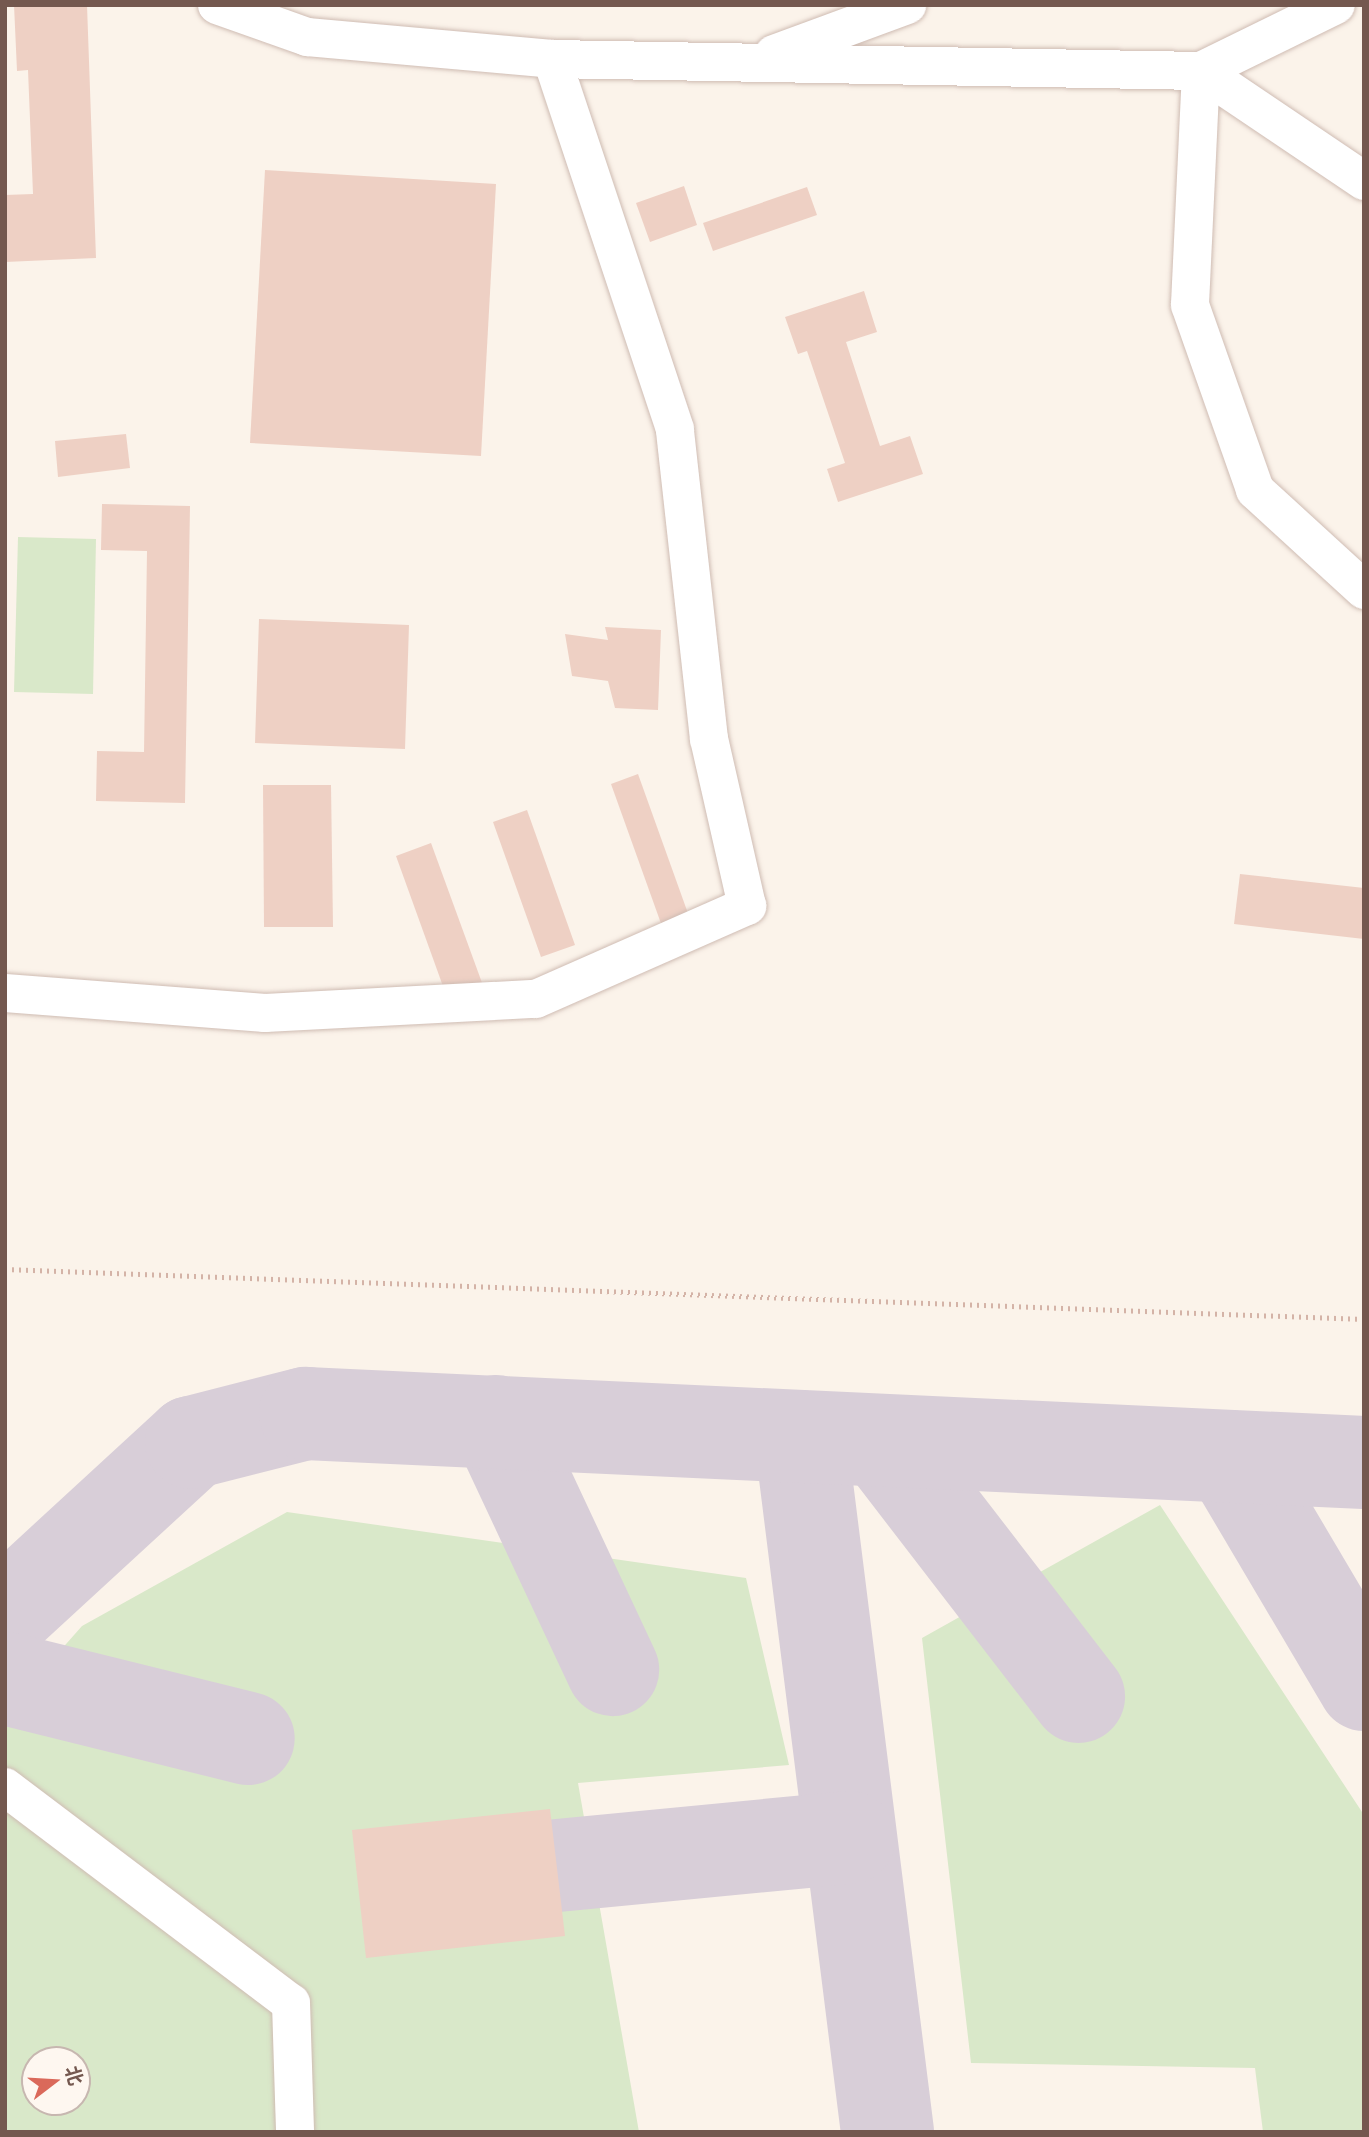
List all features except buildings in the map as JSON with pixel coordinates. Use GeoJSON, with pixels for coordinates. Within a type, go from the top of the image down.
{"type":"FeatureCollection","features":[{"type":"Feature","properties":{"kind":"street"},"geometry":{"type":"LineString","coordinates":[[217,5],[307,37],[552,59],[1201,71],[1336,5]]}},
{"type":"Feature","properties":{"kind":"street"},"geometry":{"type":"LineString","coordinates":[[752,62],[907,5]]}},
{"type":"Feature","properties":{"kind":"street"},"geometry":{"type":"LineString","coordinates":[[5,993],[265,1013],[536,999],[747,906],[709,739],[675,429],[552,59]]}},
{"type":"Feature","properties":{"kind":"street"},"geometry":{"type":"LineString","coordinates":[[1201,71],[1364,181]]}},
{"type":"Feature","properties":{"kind":"street"},"geometry":{"type":"LineString","coordinates":[[1201,71],[1190,304],[1255,490],[1364,590]]}},
{"type":"Feature","properties":{"kind":"street"},"geometry":{"type":"LineString","coordinates":[[5,1787],[291,2003],[295,2132]]}},
{"type":"Feature","properties":{"kind":"path"},"geometry":{"type":"LineString","coordinates":[[5,1269],[1364,1318]]}},
{"type":"Feature","properties":{"kind":"green space"},"geometry":{"type":"Polygon","coordinates":[[[18,537],[96,539],[93,694],[14,692],[18,537]]]}},
{"type":"Feature","properties":{"kind":"green space"},"geometry":{"type":"Polygon","coordinates":[[[1160,1505],[1364,1815],[1364,2132],[1263,2132],[1255,2068],[971,2063],[922,1638],[1160,1505]]]}},
{"type":"Feature","properties":{"kind":"green space"},"geometry":{"type":"Polygon","coordinates":[[[287,1512],[746,1578],[789,1765],[578,1783],[639,2132],[5,2132],[5,1713],[82,1626],[287,1512]]]}},
{"type":"Feature","properties":{"kind":"taxiway"},"geometry":{"type":"LineString","coordinates":[[5,1613],[191,1442],[305,1413],[1364,1462]]}},
{"type":"Feature","properties":{"kind":"taxiway"},"geometry":{"type":"LineString","coordinates":[[496,1421],[612,1669]]}},
{"type":"Feature","properties":{"kind":"taxiway"},"geometry":{"type":"LineString","coordinates":[[800,1436],[887,2132]]}},
{"type":"Feature","properties":{"kind":"taxiway"},"geometry":{"type":"LineString","coordinates":[[881,1440],[1078,1696]]}},
{"type":"Feature","properties":{"kind":"taxiway"},"geometry":{"type":"LineString","coordinates":[[1229,1456],[1364,1684]]}},
{"type":"Feature","properties":{"kind":"taxiway"},"geometry":{"type":"LineString","coordinates":[[5,1678],[248,1738]]}},
{"type":"Feature","properties":{"kind":"taxiway"},"geometry":{"type":"LineString","coordinates":[[557,1865],[849,1837]]}}]}
